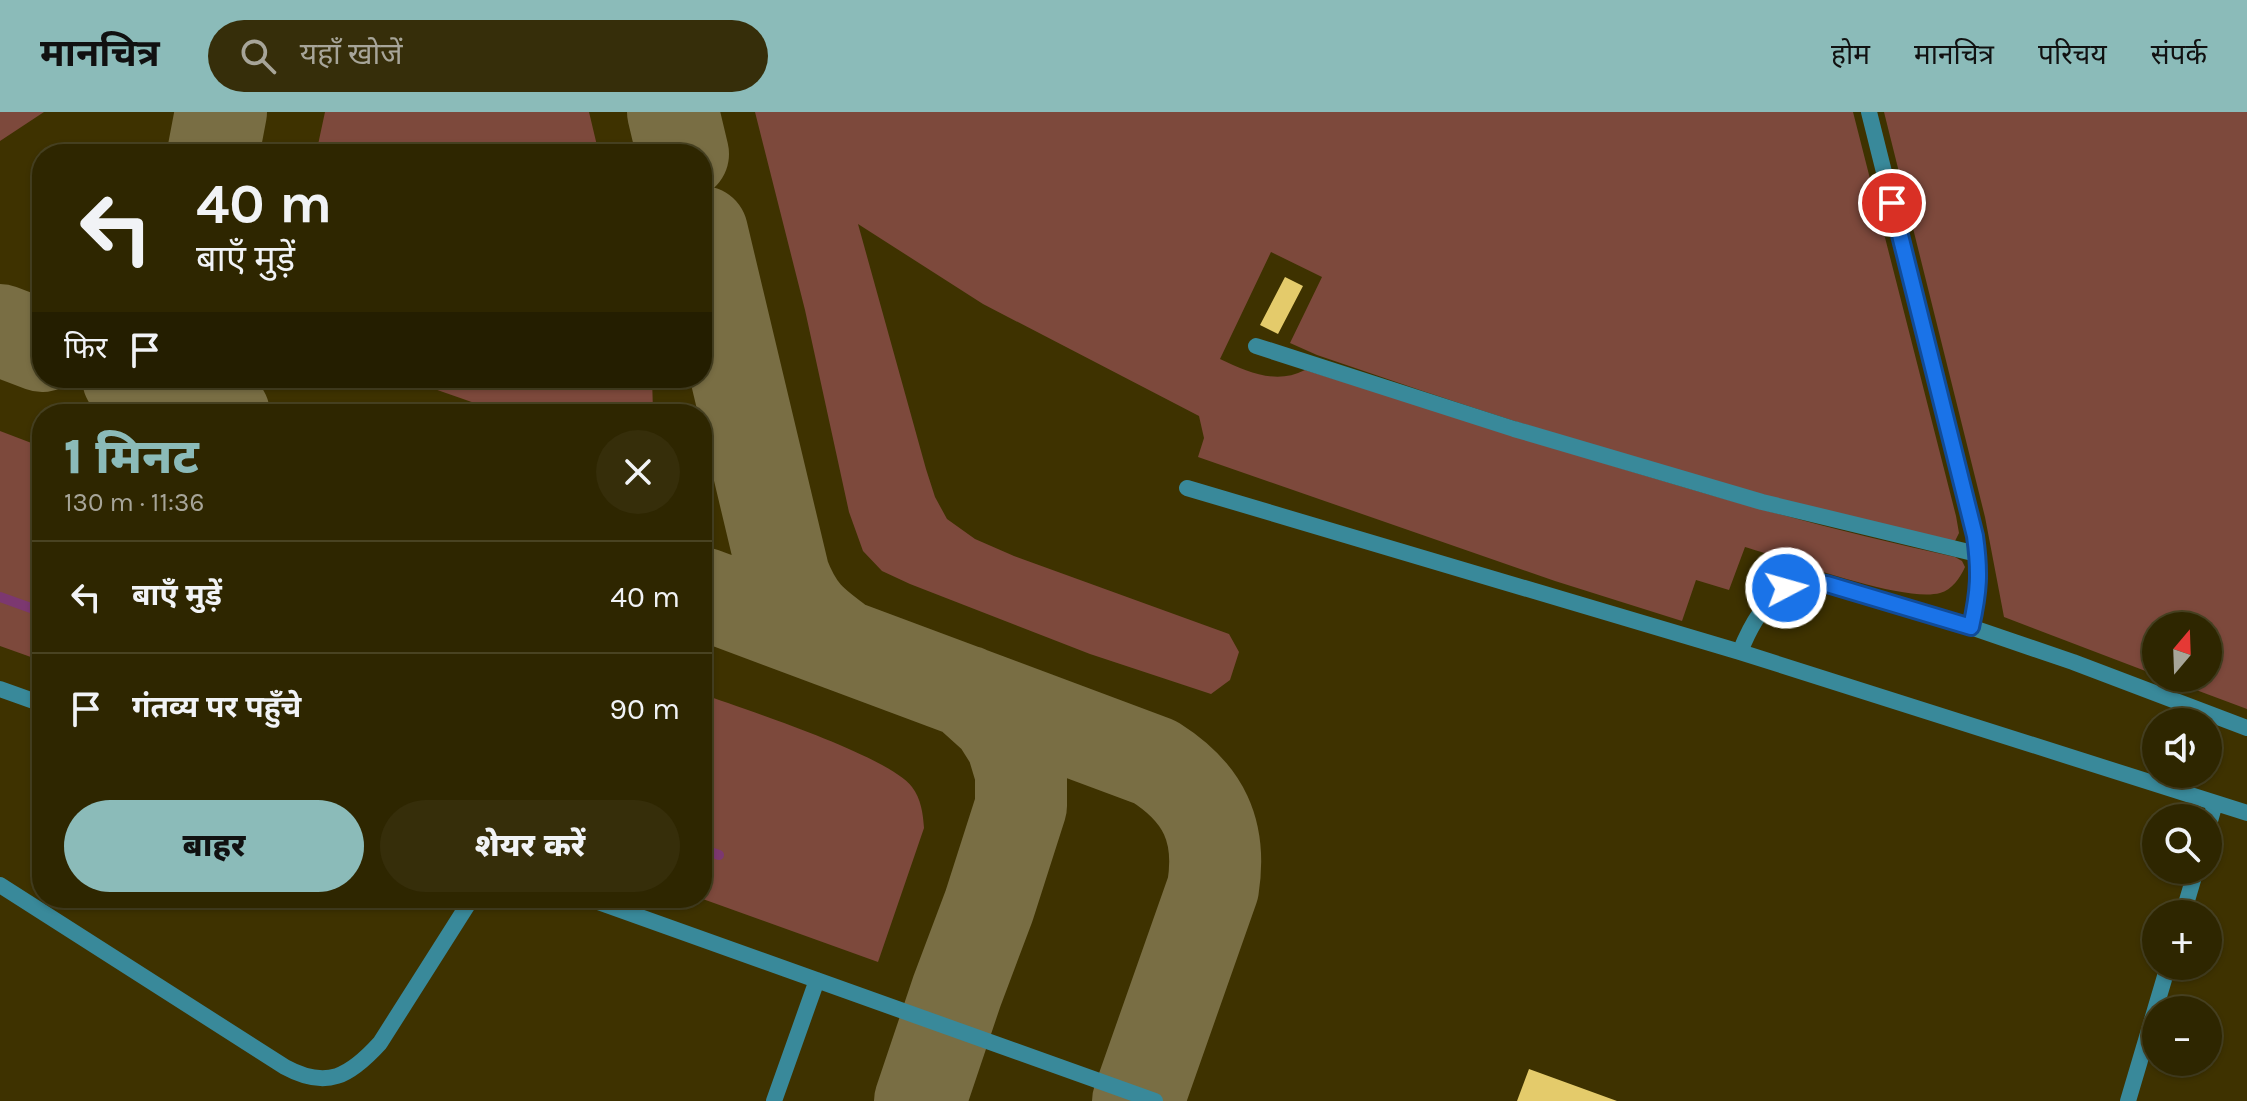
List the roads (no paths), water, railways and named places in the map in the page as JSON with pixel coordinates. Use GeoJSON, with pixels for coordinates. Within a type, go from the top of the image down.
{"type":"FeatureCollection","features":[{"type":"Feature","properties":{"kind":"lane"},"geometry":{"type":"LineString","coordinates":[[1869,112],[1975,536],[1980,569],[1971,627]]}},
{"type":"Feature","properties":{"kind":"lane"},"geometry":{"type":"LineString","coordinates":[[1256,346],[1514,429],[1734,494],[1977,554]]}},
{"type":"Feature","properties":{"kind":"lane"},"geometry":{"type":"LineString","coordinates":[[1187,488],[1740,652],[2247,813]]}},
{"type":"Feature","properties":{"kind":"lane"},"geometry":{"type":"LineString","coordinates":[[1740,652],[1750,628],[1768,604],[1786,588],[1805,582],[1827,584],[1971,627],[2247,728]]}},
{"type":"Feature","properties":{"kind":"lane"},"geometry":{"type":"LineString","coordinates":[[0,689],[32,700]]}},
{"type":"Feature","properties":{"kind":"lane"},"geometry":{"type":"LineString","coordinates":[[0,885],[32,905]]}},
{"type":"Feature","properties":{"kind":"lane"},"geometry":{"type":"LineString","coordinates":[[36,908],[285,1067],[303,1077],[325,1080],[343,1074],[363,1061],[380,1043],[466,908]]}},
{"type":"Feature","properties":{"kind":"lane"},"geometry":{"type":"LineString","coordinates":[[615,908],[1155,1101]]}},
{"type":"Feature","properties":{"kind":"lane"},"geometry":{"type":"LineString","coordinates":[[774,1101],[817,980]]}},
{"type":"Feature","properties":{"kind":"lane"},"geometry":{"type":"LineString","coordinates":[[2128,1101],[2164,980]]}},
{"type":"Feature","properties":{"kind":"waterway"},"geometry":{"type":"LineString","coordinates":[[0,597],[32,608]]}},
{"type":"Feature","properties":{"kind":"waterway"},"geometry":{"type":"LineString","coordinates":[[712,853],[719,855]]}}]}
